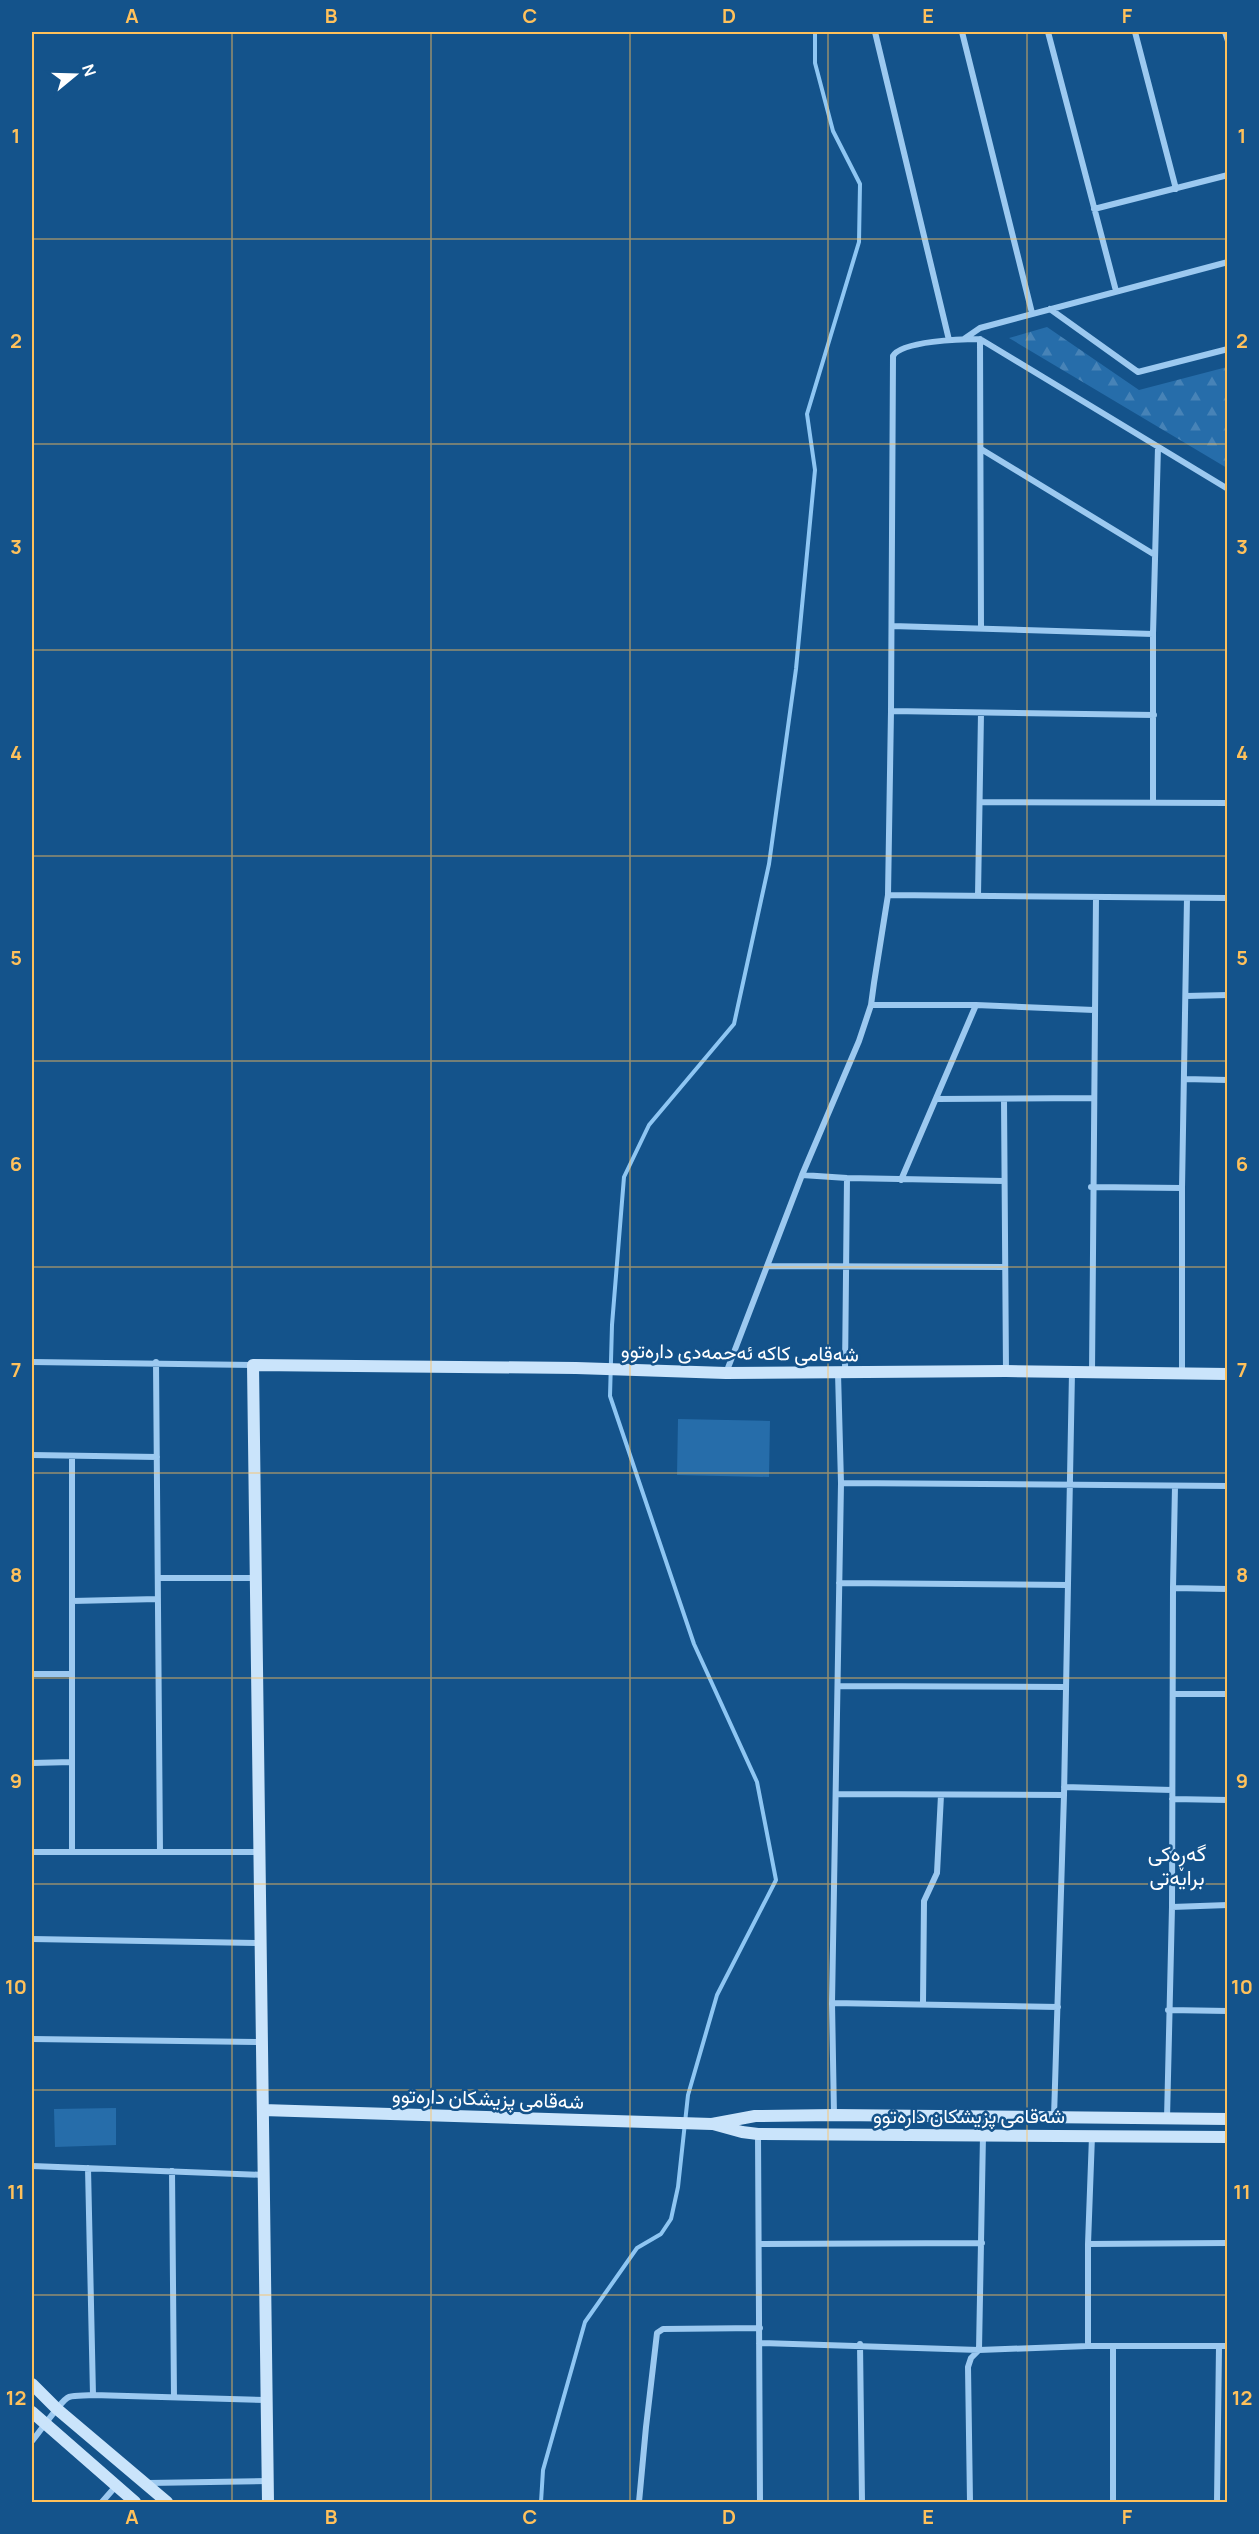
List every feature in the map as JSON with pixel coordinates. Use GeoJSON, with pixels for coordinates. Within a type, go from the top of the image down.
{"type":"FeatureCollection","features":[{"type":"Feature","properties":{"kind":"street"},"geometry":{"type":"LineString","coordinates":[[875,32],[949,340]]}},
{"type":"Feature","properties":{"kind":"street"},"geometry":{"type":"LineString","coordinates":[[962,32],[1032,313]]}},
{"type":"Feature","properties":{"kind":"street"},"geometry":{"type":"LineString","coordinates":[[1048,32],[1116,291]]}},
{"type":"Feature","properties":{"kind":"street"},"geometry":{"type":"LineString","coordinates":[[1135,32],[1176,189]]}},
{"type":"Feature","properties":{"kind":"street"},"geometry":{"type":"LineString","coordinates":[[1225,32],[1227,41]]}},
{"type":"Feature","properties":{"kind":"street"},"geometry":{"type":"LineString","coordinates":[[1094,210],[1227,176]]}},
{"type":"Feature","properties":{"kind":"street"},"geometry":{"type":"LineString","coordinates":[[964,339],[980,328],[1227,262]]}},
{"type":"Feature","properties":{"kind":"street"},"geometry":{"type":"LineString","coordinates":[[1050,309],[1138,372],[1227,349]]}},
{"type":"Feature","properties":{"kind":"street"},"geometry":{"type":"LineString","coordinates":[[980,339],[981,628]]}},
{"type":"Feature","properties":{"kind":"street"},"geometry":{"type":"LineString","coordinates":[[726,1373],[802,1175],[859,1041],[871,1005],[888,895],[892,626],[892,356],[899,348],[949,340],[980,339],[1227,489]]}},
{"type":"Feature","properties":{"kind":"street"},"geometry":{"type":"LineString","coordinates":[[1154,802],[1154,634],[1158,447]]}},
{"type":"Feature","properties":{"kind":"street"},"geometry":{"type":"LineString","coordinates":[[981,449],[1155,555]]}},
{"type":"Feature","properties":{"kind":"street"},"geometry":{"type":"LineString","coordinates":[[892,626],[1154,634]]}},
{"type":"Feature","properties":{"kind":"street"},"geometry":{"type":"LineString","coordinates":[[891,711],[1154,715]]}},
{"type":"Feature","properties":{"kind":"street"},"geometry":{"type":"LineString","coordinates":[[978,896],[981,713]]}},
{"type":"Feature","properties":{"kind":"street"},"geometry":{"type":"LineString","coordinates":[[980,802],[1227,803]]}},
{"type":"Feature","properties":{"kind":"street"},"geometry":{"type":"LineString","coordinates":[[888,895],[1227,898]]}},
{"type":"Feature","properties":{"kind":"street"},"geometry":{"type":"LineString","coordinates":[[1092,1372],[1096,897]]}},
{"type":"Feature","properties":{"kind":"street"},"geometry":{"type":"LineString","coordinates":[[1182,1373],[1182,1188],[1187,898]]}},
{"type":"Feature","properties":{"kind":"street"},"geometry":{"type":"LineString","coordinates":[[1186,996],[1227,995]]}},
{"type":"Feature","properties":{"kind":"street"},"geometry":{"type":"LineString","coordinates":[[871,1005],[976,1005],[1094,1010]]}},
{"type":"Feature","properties":{"kind":"street"},"geometry":{"type":"LineString","coordinates":[[901,1180],[976,1005]]}},
{"type":"Feature","properties":{"kind":"street"},"geometry":{"type":"LineString","coordinates":[[1184,1079],[1227,1080]]}},
{"type":"Feature","properties":{"kind":"street"},"geometry":{"type":"LineString","coordinates":[[937,1099],[1093,1098]]}},
{"type":"Feature","properties":{"kind":"street"},"geometry":{"type":"LineString","coordinates":[[1004,1099],[1006,1371]]}},
{"type":"Feature","properties":{"kind":"street"},"geometry":{"type":"LineString","coordinates":[[802,1175],[901,1180],[1004,1181]]}},
{"type":"Feature","properties":{"kind":"street"},"geometry":{"type":"LineString","coordinates":[[834,2115],[832,2003],[847,1178]]}},
{"type":"Feature","properties":{"kind":"street"},"geometry":{"type":"LineString","coordinates":[[1092,1187],[1182,1188]]}},
{"type":"Feature","properties":{"kind":"street"},"geometry":{"type":"LineString","coordinates":[[767,1266],[1005,1267]]}},
{"type":"Feature","properties":{"kind":"street"},"geometry":{"type":"LineString","coordinates":[[32,1362],[253,1365],[268,2502]]}},
{"type":"Feature","properties":{"kind":"street"},"geometry":{"type":"LineString","coordinates":[[156,1362],[160,1852]]}},
{"type":"Feature","properties":{"kind":"street","name":"شەقامی کاکە ئەحمەدی دارەتوو"},"geometry":{"type":"LineString","coordinates":[[253,1365],[576,1368],[726,1373],[1006,1371],[1227,1374]]}},
{"type":"Feature","properties":{"kind":"street"},"geometry":{"type":"LineString","coordinates":[[1055,2135],[1065,1787],[1072,1372]]}},
{"type":"Feature","properties":{"kind":"street"},"geometry":{"type":"LineString","coordinates":[[32,1455],[157,1457]]}},
{"type":"Feature","properties":{"kind":"street"},"geometry":{"type":"LineString","coordinates":[[72,1456],[72,1852]]}},
{"type":"Feature","properties":{"kind":"street"},"geometry":{"type":"LineString","coordinates":[[841,1483],[1227,1486]]}},
{"type":"Feature","properties":{"kind":"street"},"geometry":{"type":"LineString","coordinates":[[1167,2119],[1172,1906],[1173,1588],[1176,1486]]}},
{"type":"Feature","properties":{"kind":"street"},"geometry":{"type":"LineString","coordinates":[[158,1578],[256,1578]]}},
{"type":"Feature","properties":{"kind":"street"},"geometry":{"type":"LineString","coordinates":[[839,1583],[1068,1585]]}},
{"type":"Feature","properties":{"kind":"street"},"geometry":{"type":"LineString","coordinates":[[1173,1588],[1227,1588]]}},
{"type":"Feature","properties":{"kind":"street"},"geometry":{"type":"LineString","coordinates":[[72,1601],[158,1599]]}},
{"type":"Feature","properties":{"kind":"street"},"geometry":{"type":"LineString","coordinates":[[32,1674],[72,1674]]}},
{"type":"Feature","properties":{"kind":"street"},"geometry":{"type":"LineString","coordinates":[[838,1686],[1065,1687]]}},
{"type":"Feature","properties":{"kind":"street"},"geometry":{"type":"LineString","coordinates":[[1173,1694],[1227,1694]]}},
{"type":"Feature","properties":{"kind":"street"},"geometry":{"type":"LineString","coordinates":[[32,1763],[72,1762]]}},
{"type":"Feature","properties":{"kind":"street"},"geometry":{"type":"LineString","coordinates":[[1065,1787],[1172,1790]]}},
{"type":"Feature","properties":{"kind":"street"},"geometry":{"type":"LineString","coordinates":[[837,1794],[1064,1795]]}},
{"type":"Feature","properties":{"kind":"street"},"geometry":{"type":"LineString","coordinates":[[923,2003],[924,1901],[937,1873],[941,1795]]}},
{"type":"Feature","properties":{"kind":"street"},"geometry":{"type":"LineString","coordinates":[[1172,1799],[1227,1800]]}},
{"type":"Feature","properties":{"kind":"street"},"geometry":{"type":"LineString","coordinates":[[32,1852],[260,1852]]}},
{"type":"Feature","properties":{"kind":"street"},"geometry":{"type":"LineString","coordinates":[[1172,1906],[1227,1905]]}},
{"type":"Feature","properties":{"kind":"street"},"geometry":{"type":"LineString","coordinates":[[32,1939],[261,1943]]}},
{"type":"Feature","properties":{"kind":"street"},"geometry":{"type":"LineString","coordinates":[[832,2003],[1058,2007]]}},
{"type":"Feature","properties":{"kind":"street"},"geometry":{"type":"LineString","coordinates":[[1168,2010],[1227,2011]]}},
{"type":"Feature","properties":{"kind":"street"},"geometry":{"type":"LineString","coordinates":[[32,2040],[262,2042]]}},
{"type":"Feature","properties":{"kind":"street","name":"شەقامی پزیشکان دارەتوو"},"geometry":{"type":"LineString","coordinates":[[263,2110],[695,2124],[732,2124],[755,2116],[834,2115],[1227,2119]]}},
{"type":"Feature","properties":{"kind":"street","name":"شەقامی پزیشکان دارەتوو"},"geometry":{"type":"LineString","coordinates":[[732,2124],[758,2134],[1227,2137]]}},
{"type":"Feature","properties":{"kind":"street"},"geometry":{"type":"LineString","coordinates":[[758,2134],[760,2502]]}},
{"type":"Feature","properties":{"kind":"street"},"geometry":{"type":"LineString","coordinates":[[970,2502],[968,2367],[971,2358],[979,2350],[983,2134]]}},
{"type":"Feature","properties":{"kind":"street"},"geometry":{"type":"LineString","coordinates":[[1088,2346],[1088,2244],[1092,2136]]}},
{"type":"Feature","properties":{"kind":"street"},"geometry":{"type":"LineString","coordinates":[[32,2166],[264,2175]]}},
{"type":"Feature","properties":{"kind":"street"},"geometry":{"type":"LineString","coordinates":[[88,2168],[93,2395]]}},
{"type":"Feature","properties":{"kind":"street"},"geometry":{"type":"LineString","coordinates":[[172,2171],[174,2397]]}},
{"type":"Feature","properties":{"kind":"street"},"geometry":{"type":"LineString","coordinates":[[759,2244],[982,2243]]}},
{"type":"Feature","properties":{"kind":"street"},"geometry":{"type":"LineString","coordinates":[[1088,2244],[1227,2243]]}},
{"type":"Feature","properties":{"kind":"street"},"geometry":{"type":"LineString","coordinates":[[639,2502],[645,2427],[657,2333],[663,2329],[760,2328]]}},
{"type":"Feature","properties":{"kind":"street"},"geometry":{"type":"LineString","coordinates":[[759,2343],[860,2344],[979,2350],[1088,2346],[1227,2346]]}},
{"type":"Feature","properties":{"kind":"street"},"geometry":{"type":"LineString","coordinates":[[860,2344],[862,2502]]}},
{"type":"Feature","properties":{"kind":"street"},"geometry":{"type":"LineString","coordinates":[[1113,2346],[1113,2502]]}},
{"type":"Feature","properties":{"kind":"street"},"geometry":{"type":"LineString","coordinates":[[1217,2502],[1219,2346]]}},
{"type":"Feature","properties":{"kind":"street"},"geometry":{"type":"LineString","coordinates":[[32,2384],[57,2409],[167,2502]]}},
{"type":"Feature","properties":{"kind":"street"},"geometry":{"type":"LineString","coordinates":[[32,2441],[65,2398],[93,2395],[267,2400]]}},
{"type":"Feature","properties":{"kind":"street"},"geometry":{"type":"LineString","coordinates":[[32,2412],[45,2426],[135,2502]]}},
{"type":"Feature","properties":{"kind":"street"},"geometry":{"type":"LineString","coordinates":[[144,2483],[268,2481]]}},
{"type":"Feature","properties":{"kind":"street"},"geometry":{"type":"LineString","coordinates":[[102,2502],[116,2486]]}},
{"type":"Feature","properties":{"kind":"green space"},"geometry":{"type":"Polygon","coordinates":[[[1047,327],[1139,390],[1227,367],[1227,468],[1009,338],[1047,327]]]}},
{"type":"Feature","properties":{"kind":"green space"},"geometry":{"type":"Polygon","coordinates":[[[678,1419],[770,1421],[769,1477],[677,1475],[678,1419]]]}},
{"type":"Feature","properties":{"kind":"green space"},"geometry":{"type":"Polygon","coordinates":[[[116,2108],[116,2145],[55,2147],[54,2109],[116,2108]]]}},
{"type":"Feature","properties":{"kind":"waterway"},"geometry":{"type":"LineString","coordinates":[[541,2502],[543,2470],[585,2322],[637,2248],[661,2234],[671,2219],[678,2187],[688,2095],[717,1995],[776,1880],[757,1782],[694,1644],[610,1396],[612,1325],[624,1177],[649,1125],[734,1024],[769,864],[796,669],[815,470],[807,414],[859,242],[860,184],[833,131],[815,63],[815,32]]}},
{"type":"Feature","properties":{"kind":"district","name":"گەڕەکی برایەتی"},"geometry":{"type":"Point","coordinates":[1177,1865]}}]}
